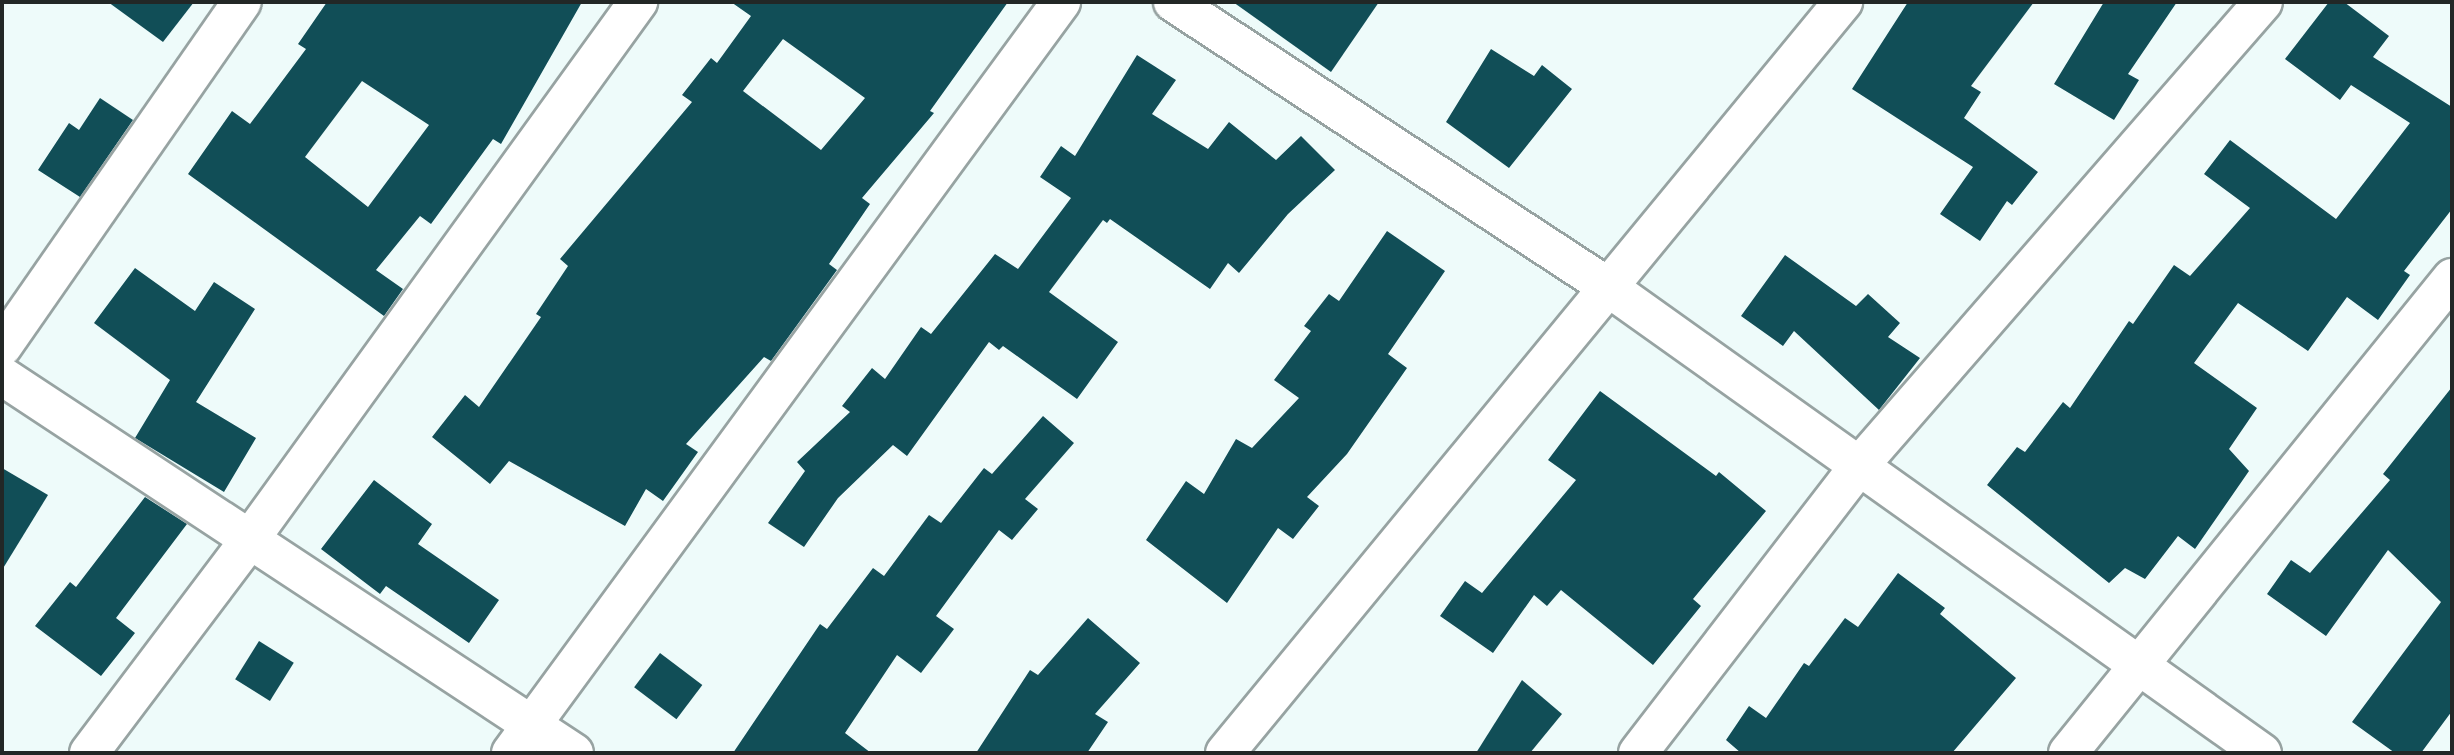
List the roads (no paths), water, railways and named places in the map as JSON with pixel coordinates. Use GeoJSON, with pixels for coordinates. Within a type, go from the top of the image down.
{"type":"FeatureCollection","features":[{"type":"Feature","properties":{"kind":"street"},"geometry":{"type":"LineString","coordinates":[[2,347],[242,2]]}},
{"type":"Feature","properties":{"kind":"street"},"geometry":{"type":"LineString","coordinates":[[89,753],[250,538],[638,2]]}},
{"type":"Feature","properties":{"kind":"street"},"geometry":{"type":"LineString","coordinates":[[510,753],[535,724],[1061,2]]}},
{"type":"Feature","properties":{"kind":"street"},"geometry":{"type":"LineString","coordinates":[[1173,2],[1608,287],[2262,753]]}},
{"type":"Feature","properties":{"kind":"street"},"geometry":{"type":"LineString","coordinates":[[1225,753],[1843,2]]}},
{"type":"Feature","properties":{"kind":"street"},"geometry":{"type":"LineString","coordinates":[[1638,753],[1859,466],[2263,2]]}},
{"type":"Feature","properties":{"kind":"street"},"geometry":{"type":"LineString","coordinates":[[2068,753],[2141,668],[2452,278]]}},
{"type":"Feature","properties":{"kind":"street"},"geometry":{"type":"LineString","coordinates":[[2,376],[535,724],[574,753]]}}]}
